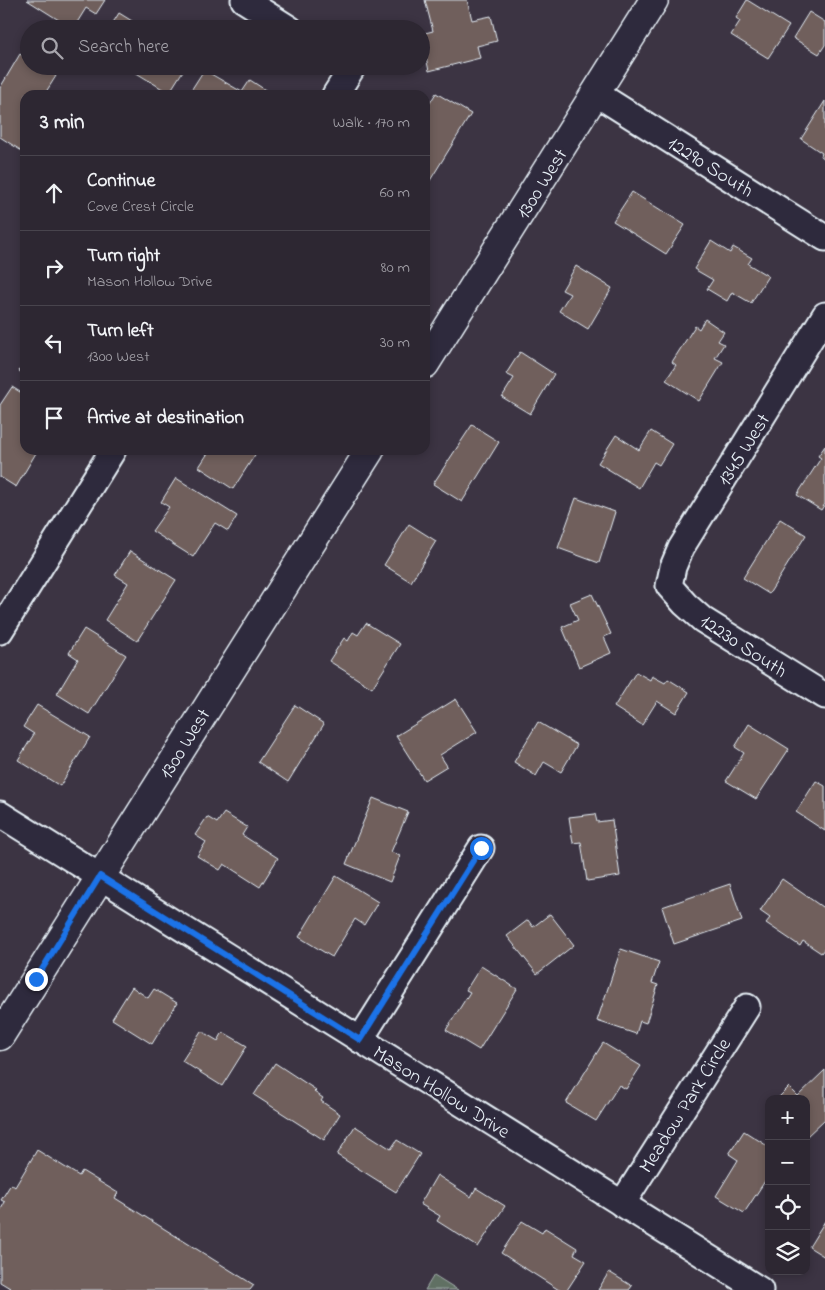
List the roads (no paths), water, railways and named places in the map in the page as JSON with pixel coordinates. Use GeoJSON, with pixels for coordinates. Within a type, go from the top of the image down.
{"type":"FeatureCollection","features":[{"type":"Feature","properties":{"kind":"street"},"geometry":{"type":"LineString","coordinates":[[244,0],[276,20]]}},
{"type":"Feature","properties":{"kind":"street","name":"1300 West"},"geometry":{"type":"LineString","coordinates":[[430,356],[597,94],[654,0]]}},
{"type":"Feature","properties":{"kind":"street"},"geometry":{"type":"LineString","coordinates":[[338,90],[348,75]]}},
{"type":"Feature","properties":{"kind":"street","name":"12290 South"},"geometry":{"type":"LineString","coordinates":[[597,94],[825,238]]}},
{"type":"Feature","properties":{"kind":"street","name":"1345 West"},"geometry":{"type":"LineString","coordinates":[[670,586],[673,567],[681,548],[825,315]]}},
{"type":"Feature","properties":{"kind":"street"},"geometry":{"type":"LineString","coordinates":[[0,631],[110,455]]}},
{"type":"Feature","properties":{"kind":"street","name":"1300 West"},"geometry":{"type":"LineString","coordinates":[[0,1036],[367,455]]}},
{"type":"Feature","properties":{"kind":"street","name":"12230 South"},"geometry":{"type":"LineString","coordinates":[[670,586],[702,620],[825,696]]}},
{"type":"Feature","properties":{"kind":"street","name":"Mason Hollow Drive"},"geometry":{"type":"LineString","coordinates":[[0,814],[760,1290]]}},
{"type":"Feature","properties":{"kind":"street"},"geometry":{"type":"LineString","coordinates":[[360,1040],[481,848]]}},
{"type":"Feature","properties":{"kind":"street","name":"Meadow Park Circle"},"geometry":{"type":"LineString","coordinates":[[622,1204],[747,1007]]}}]}
